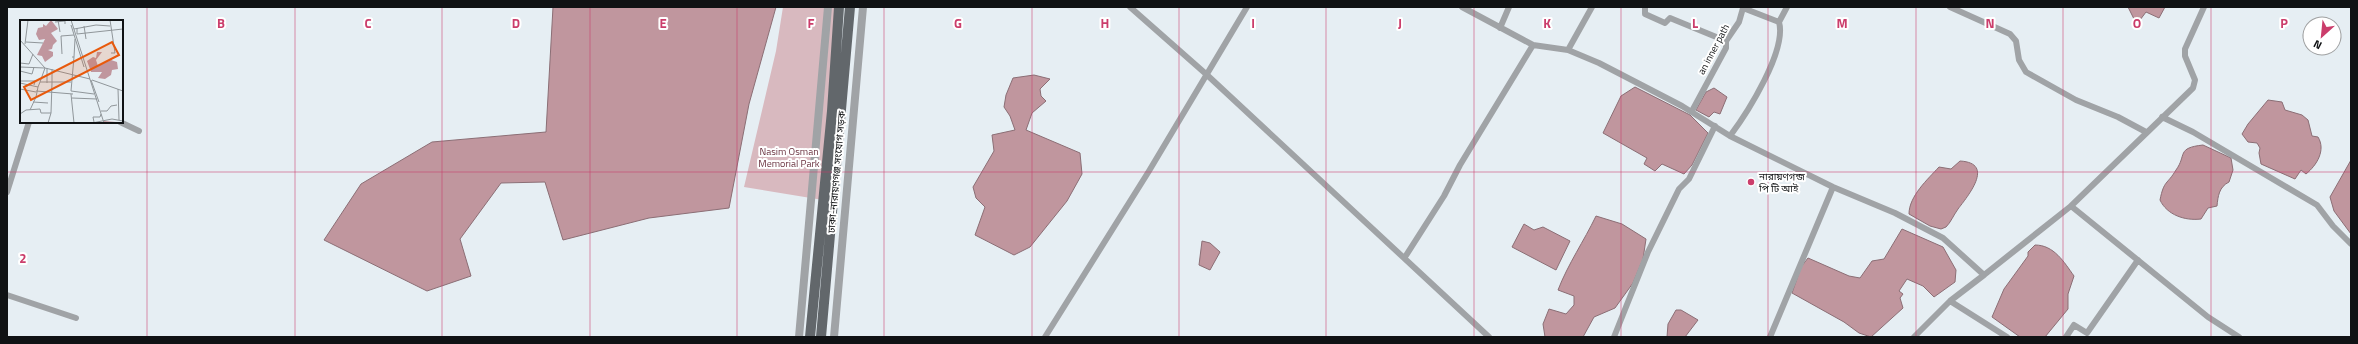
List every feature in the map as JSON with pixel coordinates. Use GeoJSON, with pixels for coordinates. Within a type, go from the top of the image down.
{"type":"FeatureCollection","features":[{"type":"Feature","properties":{"kind":"main road","name":"ঢাকা-নারায়ণগঞ্জ সংযোগ সড়ক"},"geometry":{"type":"LineString","coordinates":[[810,337],[832,112],[839,7]]}},
{"type":"Feature","properties":{"kind":"main road","name":"ঢাকা-নারায়ণগঞ্জ সংযোগ সড়ক"},"geometry":{"type":"LineString","coordinates":[[821,337],[850,7]]}},
{"type":"Feature","properties":{"kind":"street"},"geometry":{"type":"LineString","coordinates":[[799,337],[828,7]]}},
{"type":"Feature","properties":{"kind":"street"},"geometry":{"type":"LineString","coordinates":[[834,337],[863,7]]}},
{"type":"Feature","properties":{"kind":"street"},"geometry":{"type":"LineString","coordinates":[[1130,7],[1206,74],[1405,257],[1489,337]]}},
{"type":"Feature","properties":{"kind":"street"},"geometry":{"type":"LineString","coordinates":[[1045,337],[1141,184],[1247,7]]}},
{"type":"Feature","properties":{"kind":"street"},"geometry":{"type":"LineString","coordinates":[[1462,7],[1533,45],[1568,50],[1622,74],[1692,112],[1730,136],[1833,187],[1895,214],[1943,238],[1984,275]]}},
{"type":"Feature","properties":{"kind":"street"},"geometry":{"type":"LineString","coordinates":[[1500,28],[1509,7]]}},
{"type":"Feature","properties":{"kind":"street"},"geometry":{"type":"LineString","coordinates":[[1568,50],[1592,7]]}},
{"type":"Feature","properties":{"kind":"street"},"geometry":{"type":"LineString","coordinates":[[1644,7],[1645,14],[1664,23],[1670,18],[1726,41]]}},
{"type":"Feature","properties":{"kind":"street"},"geometry":{"type":"LineString","coordinates":[[1730,136],[1746,115],[1777,52],[1782,32],[1779,22],[1787,7]]}},
{"type":"Feature","properties":{"kind":"street"},"geometry":{"type":"LineString","coordinates":[[1950,7],[2010,34],[2016,42],[2020,60],[2026,72],[2076,100],[2118,117],[2146,132]]}},
{"type":"Feature","properties":{"kind":"street"},"geometry":{"type":"LineString","coordinates":[[1914,337],[1950,301],[2071,206],[2193,88],[2195,80],[2185,56],[2185,49],[2204,7]]}},
{"type":"Feature","properties":{"kind":"street","name":"an inner path"},"geometry":{"type":"LineString","coordinates":[[1692,112],[1726,48],[1726,41],[1739,22],[1743,8],[1779,22]]}},
{"type":"Feature","properties":{"kind":"street"},"geometry":{"type":"LineString","coordinates":[[1405,257],[1444,196],[1460,165],[1533,45]]}},
{"type":"Feature","properties":{"kind":"street"},"geometry":{"type":"LineString","coordinates":[[2162,117],[2193,132],[2317,205],[2333,226],[2351,244]]}},
{"type":"Feature","properties":{"kind":"street"},"geometry":{"type":"LineString","coordinates":[[7,192],[29,123]]}},
{"type":"Feature","properties":{"kind":"street"},"geometry":{"type":"LineString","coordinates":[[122,123],[139,131]]}},
{"type":"Feature","properties":{"kind":"street"},"geometry":{"type":"LineString","coordinates":[[1614,337],[1648,252],[1679,189],[1689,179],[1715,126]]}},
{"type":"Feature","properties":{"kind":"street"},"geometry":{"type":"LineString","coordinates":[[1770,337],[1833,187]]}},
{"type":"Feature","properties":{"kind":"street"},"geometry":{"type":"LineString","coordinates":[[2071,206],[2208,316],[2239,337]]}},
{"type":"Feature","properties":{"kind":"street"},"geometry":{"type":"LineString","coordinates":[[2066,337],[2074,325],[2087,333],[2138,260]]}},
{"type":"Feature","properties":{"kind":"street"},"geometry":{"type":"LineString","coordinates":[[7,295],[76,318]]}},
{"type":"Feature","properties":{"kind":"street"},"geometry":{"type":"LineString","coordinates":[[1950,301],[2007,337]]}},
{"type":"Feature","properties":{"kind":"green space","name":"Nasim Osman Memorial Park"},"geometry":{"type":"Polygon","coordinates":[[[783,7],[838,7],[823,200],[744,187],[776,51],[783,7]]]}},
{"type":"Feature","properties":{"kind":"shaded area"},"geometry":{"type":"Polygon","coordinates":[[[553,7],[776,7],[749,104],[729,208],[649,218],[563,240],[545,182],[501,183],[460,239],[471,276],[427,291],[324,240],[361,184],[432,142],[546,132],[553,7]]]}},
{"type":"Feature","properties":{"kind":"shaded area"},"geometry":{"type":"Polygon","coordinates":[[[2128,7],[2165,7],[2159,18],[2146,12],[2140,20],[2134,19],[2128,7]]]}},
{"type":"Feature","properties":{"kind":"shaded area"},"geometry":{"type":"Polygon","coordinates":[[[1034,75],[1050,79],[1040,89],[1041,96],[1046,101],[1032,113],[1026,130],[1080,153],[1082,174],[1067,201],[1030,247],[1014,255],[975,235],[985,207],[976,198],[973,187],[994,151],[992,135],[1015,130],[1010,116],[1004,107],[1006,95],[1013,78],[1034,75]]]}},
{"type":"Feature","properties":{"kind":"shaded area"},"geometry":{"type":"Polygon","coordinates":[[[1635,87],[1690,115],[1708,133],[1692,165],[1684,174],[1662,164],[1655,171],[1644,164],[1647,158],[1603,133],[1621,96],[1635,87]]]}},
{"type":"Feature","properties":{"kind":"shaded area"},"geometry":{"type":"Polygon","coordinates":[[[1714,88],[1727,97],[1720,114],[1714,112],[1709,117],[1696,110],[1706,92],[1714,88]]]}},
{"type":"Feature","properties":{"kind":"shaded area"},"geometry":{"type":"Polygon","coordinates":[[[2268,100],[2282,102],[2285,110],[2302,115],[2308,120],[2312,136],[2318,137],[2320,142],[2321,152],[2317,162],[2306,174],[2301,170],[2295,179],[2261,164],[2259,153],[2260,148],[2257,143],[2248,142],[2242,134],[2248,124],[2268,100]]]}},
{"type":"Feature","properties":{"kind":"shaded area"},"geometry":{"type":"Polygon","coordinates":[[[2203,145],[2231,158],[2233,170],[2229,182],[2223,186],[2220,192],[2217,206],[2208,208],[2201,219],[2183,218],[2167,210],[2160,200],[2161,194],[2164,186],[2179,165],[2185,150],[2203,145]]]}},
{"type":"Feature","properties":{"kind":"shaded area"},"geometry":{"type":"Polygon","coordinates":[[[2351,160],[2351,234],[2334,211],[2330,197],[2351,160]]]}},
{"type":"Feature","properties":{"kind":"shaded area"},"geometry":{"type":"Polygon","coordinates":[[[1960,161],[1971,163],[1976,168],[1978,174],[1972,189],[1946,227],[1941,229],[1930,226],[1909,214],[1912,201],[1916,194],[1939,167],[1951,169],[1960,161]]]}},
{"type":"Feature","properties":{"kind":"shaded area"},"geometry":{"type":"Polygon","coordinates":[[[1596,216],[1622,224],[1646,239],[1643,259],[1633,283],[1615,308],[1594,317],[1583,337],[1545,337],[1543,324],[1549,309],[1566,314],[1574,305],[1574,296],[1558,290],[1566,271],[1596,216]]]}},
{"type":"Feature","properties":{"kind":"shaded area"},"geometry":{"type":"Polygon","coordinates":[[[1524,224],[1534,230],[1543,227],[1570,241],[1556,270],[1512,247],[1524,224]]]}},
{"type":"Feature","properties":{"kind":"shaded area"},"geometry":{"type":"Polygon","coordinates":[[[1902,229],[1943,247],[1956,270],[1955,282],[1934,297],[1923,286],[1907,279],[1899,291],[1903,294],[1900,298],[1903,308],[1871,337],[1859,333],[1844,322],[1792,293],[1801,267],[1808,258],[1849,276],[1860,278],[1872,261],[1884,259],[1902,229]]]}},
{"type":"Feature","properties":{"kind":"shaded area"},"geometry":{"type":"Polygon","coordinates":[[[1202,241],[1210,243],[1220,252],[1210,270],[1199,265],[1202,241]]]}},
{"type":"Feature","properties":{"kind":"shaded area"},"geometry":{"type":"Polygon","coordinates":[[[2035,245],[2048,248],[2053,251],[2058,255],[2074,276],[2068,294],[2068,309],[2045,337],[2020,337],[1992,317],[2004,289],[2028,256],[2028,252],[2035,245]]]}},
{"type":"Feature","properties":{"kind":"shaded area"},"geometry":{"type":"Polygon","coordinates":[[[1676,310],[1681,310],[1698,320],[1685,337],[1667,337],[1668,324],[1676,310]]]}},
{"type":"Feature","properties":{"kind":"place","name":"নারায়ণগন্জ পি টি আই"},"geometry":{"type":"Point","coordinates":[1751,182]}}]}
